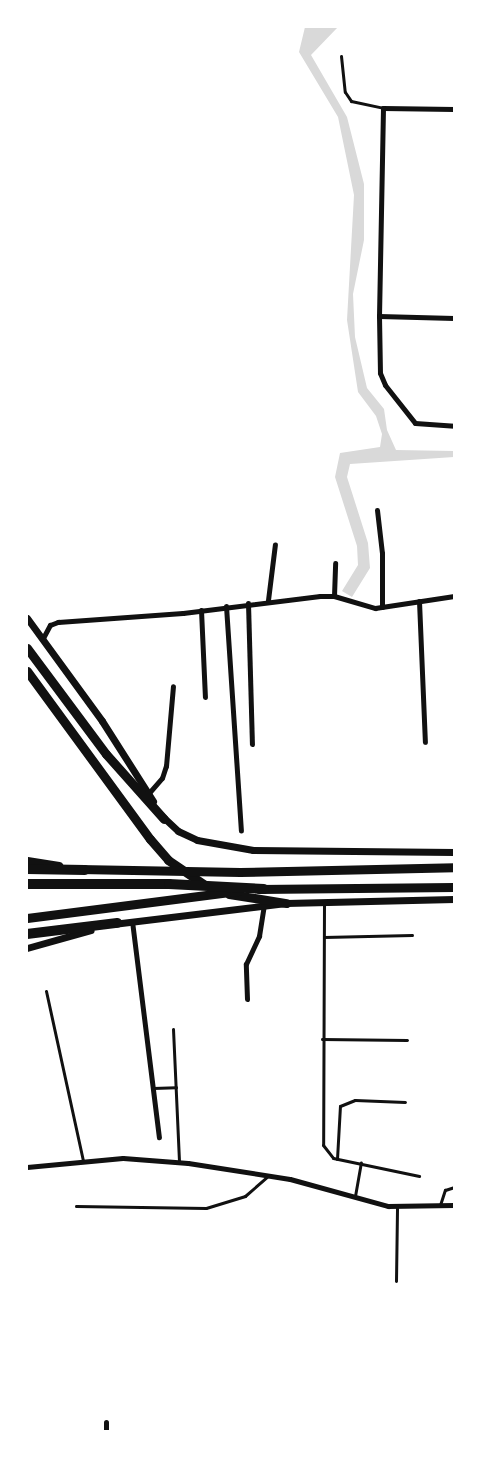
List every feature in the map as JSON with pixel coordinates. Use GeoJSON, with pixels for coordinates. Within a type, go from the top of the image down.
{"type":"FeatureCollection","features":[{"type":"Feature","properties":{"kind":"highway"},"geometry":{"type":"LineString","coordinates":[[27,869],[85,870]]}},
{"type":"Feature","properties":{"kind":"highway"},"geometry":{"type":"LineString","coordinates":[[27,884],[264,889]]}},
{"type":"Feature","properties":{"kind":"highway"},"geometry":{"type":"LineString","coordinates":[[27,934],[117,923]]}},
{"type":"Feature","properties":{"kind":"main road"},"geometry":{"type":"LineString","coordinates":[[27,648],[106,754],[164,819]]}},
{"type":"Feature","properties":{"kind":"main road"},"geometry":{"type":"LineString","coordinates":[[27,671],[168,860],[218,891],[286,903]]}},
{"type":"Feature","properties":{"kind":"main road"},"geometry":{"type":"LineString","coordinates":[[27,861],[85,870],[454,867]]}},
{"type":"Feature","properties":{"kind":"main road"},"geometry":{"type":"LineString","coordinates":[[27,918],[264,889],[454,887]]}},
{"type":"Feature","properties":{"kind":"street"},"geometry":{"type":"LineString","coordinates":[[454,109],[383,108],[379,316],[380,373],[385,385],[415,423],[454,426]]}},
{"type":"Feature","properties":{"kind":"street"},"geometry":{"type":"LineString","coordinates":[[379,316],[454,318]]}},
{"type":"Feature","properties":{"kind":"street"},"geometry":{"type":"LineString","coordinates":[[377,510],[382,553],[382,607]]}},
{"type":"Feature","properties":{"kind":"street"},"geometry":{"type":"LineString","coordinates":[[268,600],[275,544]]}},
{"type":"Feature","properties":{"kind":"street"},"geometry":{"type":"LineString","coordinates":[[334,596],[335,563]]}},
{"type":"Feature","properties":{"kind":"street"},"geometry":{"type":"LineString","coordinates":[[43,638],[50,625],[58,622],[201,610],[268,600],[334,596],[362,605],[382,607],[454,596]]}},
{"type":"Feature","properties":{"kind":"street"},"geometry":{"type":"LineString","coordinates":[[419,601],[425,742]]}},
{"type":"Feature","properties":{"kind":"street"},"geometry":{"type":"LineString","coordinates":[[248,603],[252,744]]}},
{"type":"Feature","properties":{"kind":"street"},"geometry":{"type":"LineString","coordinates":[[226,606],[241,830]]}},
{"type":"Feature","properties":{"kind":"street"},"geometry":{"type":"LineString","coordinates":[[201,610],[204,697]]}},
{"type":"Feature","properties":{"kind":"street"},"geometry":{"type":"LineString","coordinates":[[27,618],[43,638],[164,819],[197,840],[253,850],[454,852]]}},
{"type":"Feature","properties":{"kind":"street"},"geometry":{"type":"LineString","coordinates":[[148,794],[162,778],[166,766],[173,686]]}},
{"type":"Feature","properties":{"kind":"street"},"geometry":{"type":"LineString","coordinates":[[27,948],[117,923],[286,903],[454,899]]}},
{"type":"Feature","properties":{"kind":"street"},"geometry":{"type":"LineString","coordinates":[[247,999],[246,964],[259,936],[264,906]]}},
{"type":"Feature","properties":{"kind":"street"},"geometry":{"type":"LineString","coordinates":[[132,921],[159,1137]]}},
{"type":"Feature","properties":{"kind":"street"},"geometry":{"type":"LineString","coordinates":[[27,1167],[123,1158],[179,1162],[268,1176],[397,1206],[454,1205]]}},
{"type":"Feature","properties":{"kind":"street"},"geometry":{"type":"LineString","coordinates":[[106,1422],[106,1431]]}},
{"type":"Feature","properties":{"kind":"lane"},"geometry":{"type":"LineString","coordinates":[[341,56],[345,92],[351,101],[383,108]]}},
{"type":"Feature","properties":{"kind":"lane"},"geometry":{"type":"LineString","coordinates":[[324,902],[323,1145],[338,1159],[419,1176]]}},
{"type":"Feature","properties":{"kind":"lane"},"geometry":{"type":"LineString","coordinates":[[324,937],[412,935]]}},
{"type":"Feature","properties":{"kind":"lane"},"geometry":{"type":"LineString","coordinates":[[46,991],[83,1160]]}},
{"type":"Feature","properties":{"kind":"lane"},"geometry":{"type":"LineString","coordinates":[[173,1029],[179,1162]]}},
{"type":"Feature","properties":{"kind":"lane"},"geometry":{"type":"LineString","coordinates":[[322,1039],[407,1040]]}},
{"type":"Feature","properties":{"kind":"lane"},"geometry":{"type":"LineString","coordinates":[[153,1088],[176,1087]]}},
{"type":"Feature","properties":{"kind":"lane"},"geometry":{"type":"LineString","coordinates":[[338,1159],[340,1106],[355,1100],[405,1102]]}},
{"type":"Feature","properties":{"kind":"lane"},"geometry":{"type":"LineString","coordinates":[[355,1196],[361,1163]]}},
{"type":"Feature","properties":{"kind":"lane"},"geometry":{"type":"LineString","coordinates":[[76,1206],[206,1208],[245,1196],[268,1176]]}},
{"type":"Feature","properties":{"kind":"lane"},"geometry":{"type":"LineString","coordinates":[[440,1205],[445,1190],[454,1187]]}},
{"type":"Feature","properties":{"kind":"lane"},"geometry":{"type":"LineString","coordinates":[[396,1281],[397,1206]]}},
{"type":"Feature","properties":{"kind":"shaded area"},"geometry":{"type":"Polygon","coordinates":[[[305,27],[338,27],[311,55],[347,117],[364,184],[364,240],[353,294],[355,337],[367,388],[384,409],[387,430],[396,450],[454,451],[454,457],[350,464],[347,477],[368,543],[370,568],[352,597],[342,591],[358,565],[357,546],[335,477],[340,453],[380,447],[382,434],[376,416],[358,392],[347,320],[354,195],[338,117],[299,52],[305,27]]]}}]}
